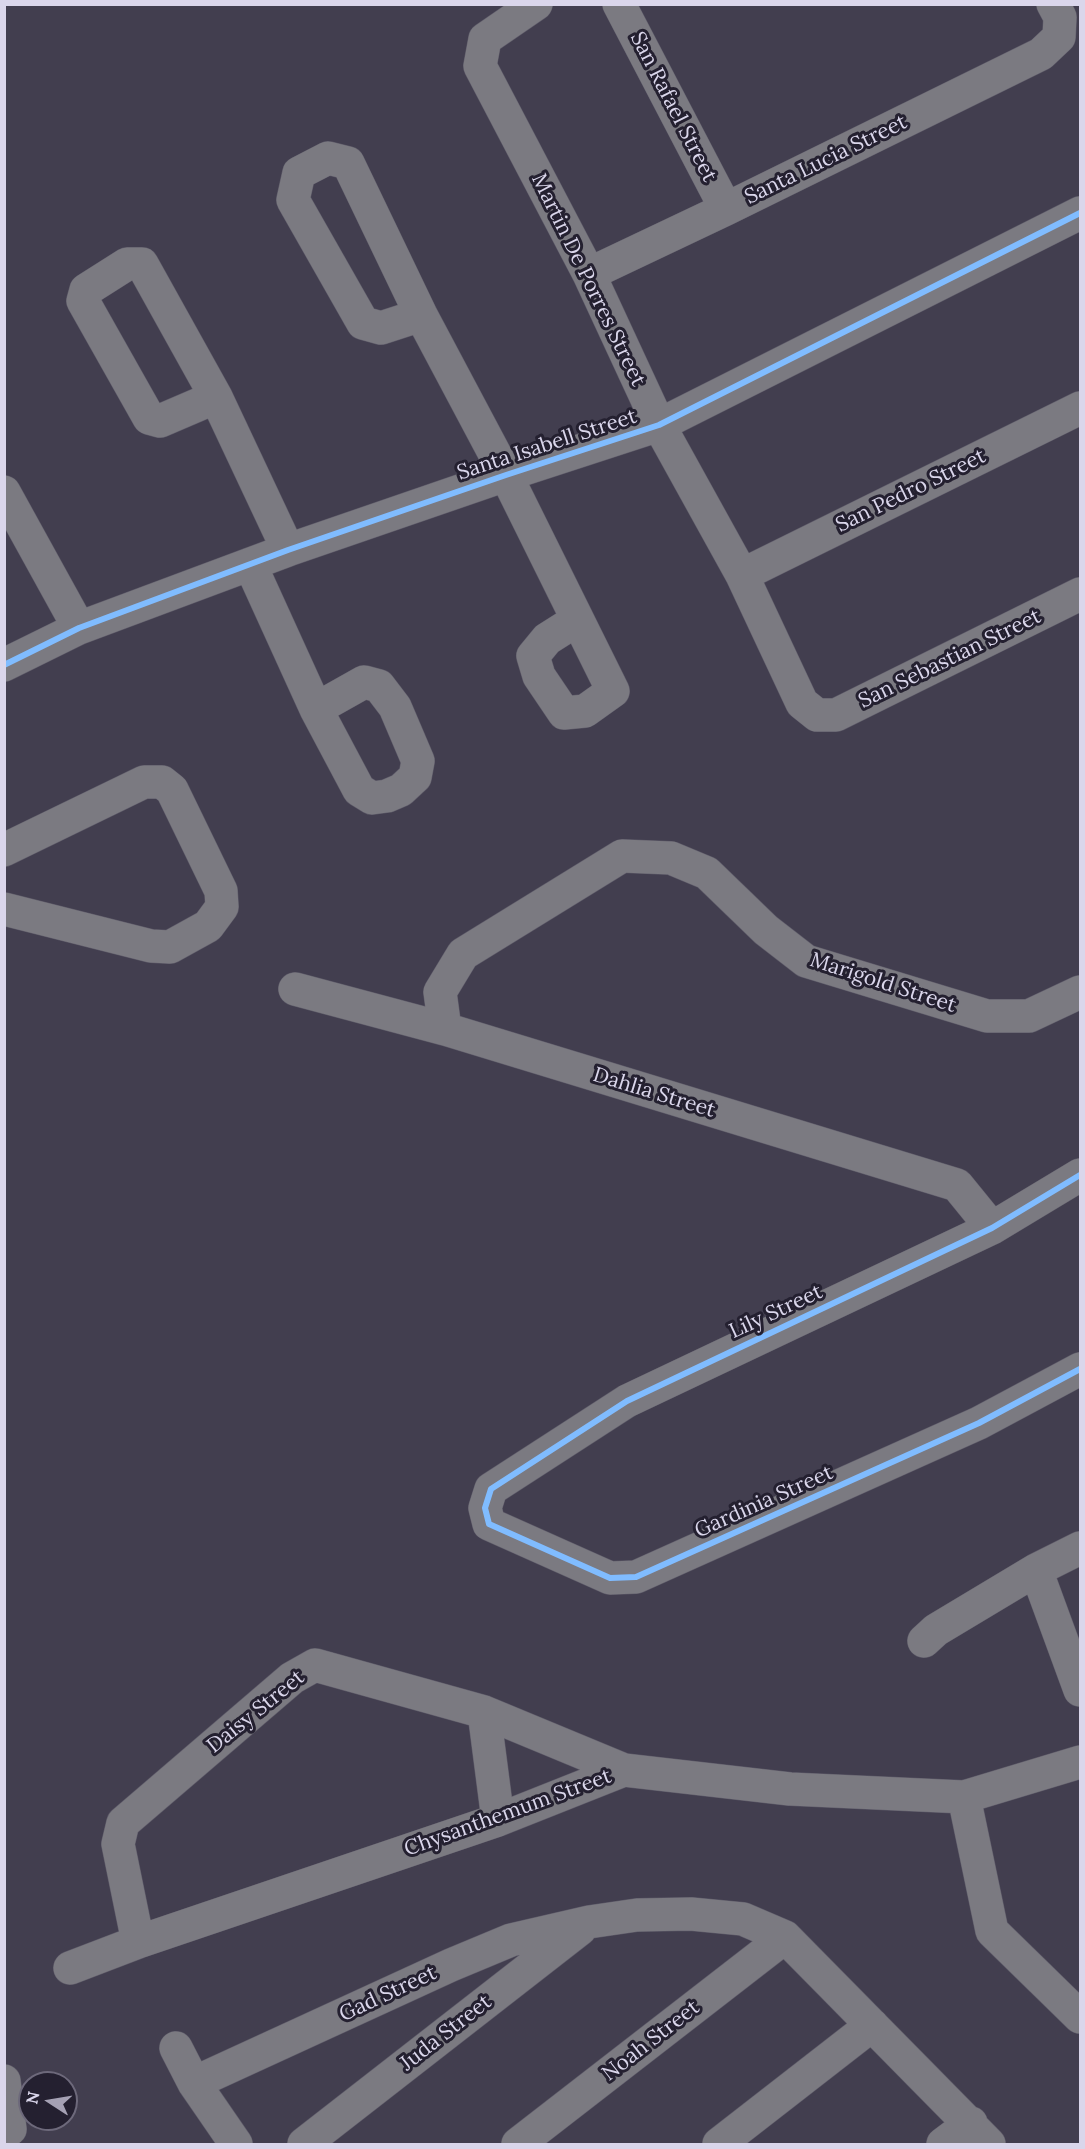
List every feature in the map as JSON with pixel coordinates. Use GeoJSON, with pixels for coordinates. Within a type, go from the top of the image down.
{"type":"FeatureCollection","features":[{"type":"Feature","properties":{"kind":"street","name":"Martin De Porres Street"},"geometry":{"type":"LineString","coordinates":[[536,4],[485,39],[480,66],[589,274],[658,425],[742,575],[802,703],[817,715]]}},
{"type":"Feature","properties":{"kind":"street","name":"San Rafael Street"},"geometry":{"type":"LineString","coordinates":[[620,4],[726,209]]}},
{"type":"Feature","properties":{"kind":"street","name":"Santa Lucia Street"},"geometry":{"type":"LineString","coordinates":[[589,274],[1041,54],[1059,37],[1060,17],[1053,4]]}},
{"type":"Feature","properties":{"kind":"street"},"geometry":{"type":"LineString","coordinates":[[421,315],[381,328],[363,323],[293,200],[299,173],[328,158],[348,163],[421,315],[506,475],[577,620]]}},
{"type":"Feature","properties":{"kind":"street","name":"Santa Isabell Street"},"geometry":{"type":"LineString","coordinates":[[4,664],[80,628],[288,550],[658,425],[1080,213]]}},
{"type":"Feature","properties":{"kind":"street"},"geometry":{"type":"LineString","coordinates":[[216,398],[160,421],[149,418],[83,301],[86,290],[127,264],[142,264],[154,282],[216,398],[288,550]]}},
{"type":"Feature","properties":{"kind":"street","name":"San Pedro Street"},"geometry":{"type":"LineString","coordinates":[[742,575],[1080,408]]}},
{"type":"Feature","properties":{"kind":"street"},"geometry":{"type":"LineString","coordinates":[[4,492],[80,628]]}},
{"type":"Feature","properties":{"kind":"street"},"geometry":{"type":"LineString","coordinates":[[250,564],[316,709]]}},
{"type":"Feature","properties":{"kind":"street","name":"San Sebastian Street"},"geometry":{"type":"LineString","coordinates":[[817,715],[836,715],[1080,594]]}},
{"type":"Feature","properties":{"kind":"street"},"geometry":{"type":"LineString","coordinates":[[4,850],[144,782],[162,782],[172,790],[221,891],[222,907],[208,926],[170,947],[151,946],[4,909]]}},
{"type":"Feature","properties":{"kind":"street","name":"Marigold Street"},"geometry":{"type":"LineString","coordinates":[[445,1029],[440,992],[463,954],[622,856],[671,858],[707,873],[766,930],[806,961],[987,1016],[1029,1016],[1080,992]]}},
{"type":"Feature","properties":{"kind":"street","name":"Dahlia Street"},"geometry":{"type":"LineString","coordinates":[[295,989],[445,1029],[957,1185],[992,1228]]}},
{"type":"Feature","properties":{"kind":"street","name":"Lily Street"},"geometry":{"type":"LineString","coordinates":[[491,1489],[627,1401],[992,1228],[1080,1175]]}},
{"type":"Feature","properties":{"kind":"street","name":"Gardinia Street"},"geometry":{"type":"LineString","coordinates":[[491,1489],[485,1508],[489,1524],[610,1578],[636,1577],[979,1423],[1080,1369]]}},
{"type":"Feature","properties":{"kind":"street"},"geometry":{"type":"LineString","coordinates":[[924,1641],[936,1630],[1036,1570],[1080,1548]]}},
{"type":"Feature","properties":{"kind":"street"},"geometry":{"type":"LineString","coordinates":[[1036,1570],[1080,1690]]}},
{"type":"Feature","properties":{"kind":"street","name":"Daisy Street"},"geometry":{"type":"LineString","coordinates":[[138,1942],[118,1844],[123,1823],[292,1678],[315,1665],[484,1712],[624,1770]]}},
{"type":"Feature","properties":{"kind":"street"},"geometry":{"type":"LineString","coordinates":[[484,1712],[498,1820]]}},
{"type":"Feature","properties":{"kind":"street","name":"Chysanthemum Street"},"geometry":{"type":"LineString","coordinates":[[70,1968],[138,1942],[498,1820],[624,1770],[790,1789],[964,1797],[1080,1762]]}},
{"type":"Feature","properties":{"kind":"street"},"geometry":{"type":"LineString","coordinates":[[964,1797],[992,1931],[1080,2017]]}},
{"type":"Feature","properties":{"kind":"street","name":"Gad Street"},"geometry":{"type":"LineString","coordinates":[[194,2083],[451,1965],[511,1940],[589,1922],[637,1915],[692,1914],[743,1919],[785,1936]]}},
{"type":"Feature","properties":{"kind":"street","name":"Juda Street"},"geometry":{"type":"LineString","coordinates":[[304,2145],[589,1922]]}},
{"type":"Feature","properties":{"kind":"street"},"geometry":{"type":"LineString","coordinates":[[785,1936],[980,2134],[943,2145]]}},
{"type":"Feature","properties":{"kind":"street","name":"Noah Street"},"geometry":{"type":"LineString","coordinates":[[518,2145],[785,1936]]}},
{"type":"Feature","properties":{"kind":"street"},"geometry":{"type":"LineString","coordinates":[[719,2145],[872,2025]]}},
{"type":"Feature","properties":{"kind":"street"},"geometry":{"type":"LineString","coordinates":[[176,2048],[194,2083],[236,2145]]}},
{"type":"Feature","properties":{"kind":"street"},"geometry":{"type":"LineString","coordinates":[[4,2081],[10,2129],[4,2134]]}},
{"type":"Feature","properties":{"kind":"cycle path"},"geometry":{"type":"LineString","coordinates":[[4,665],[79,628],[288,550],[659,425],[1080,213]]}},
{"type":"Feature","properties":{"kind":"cycle path"},"geometry":{"type":"LineString","coordinates":[[1080,1175],[992,1228],[627,1401],[491,1489],[485,1508],[489,1524],[610,1578],[636,1577],[979,1423],[1080,1369]]}}]}
